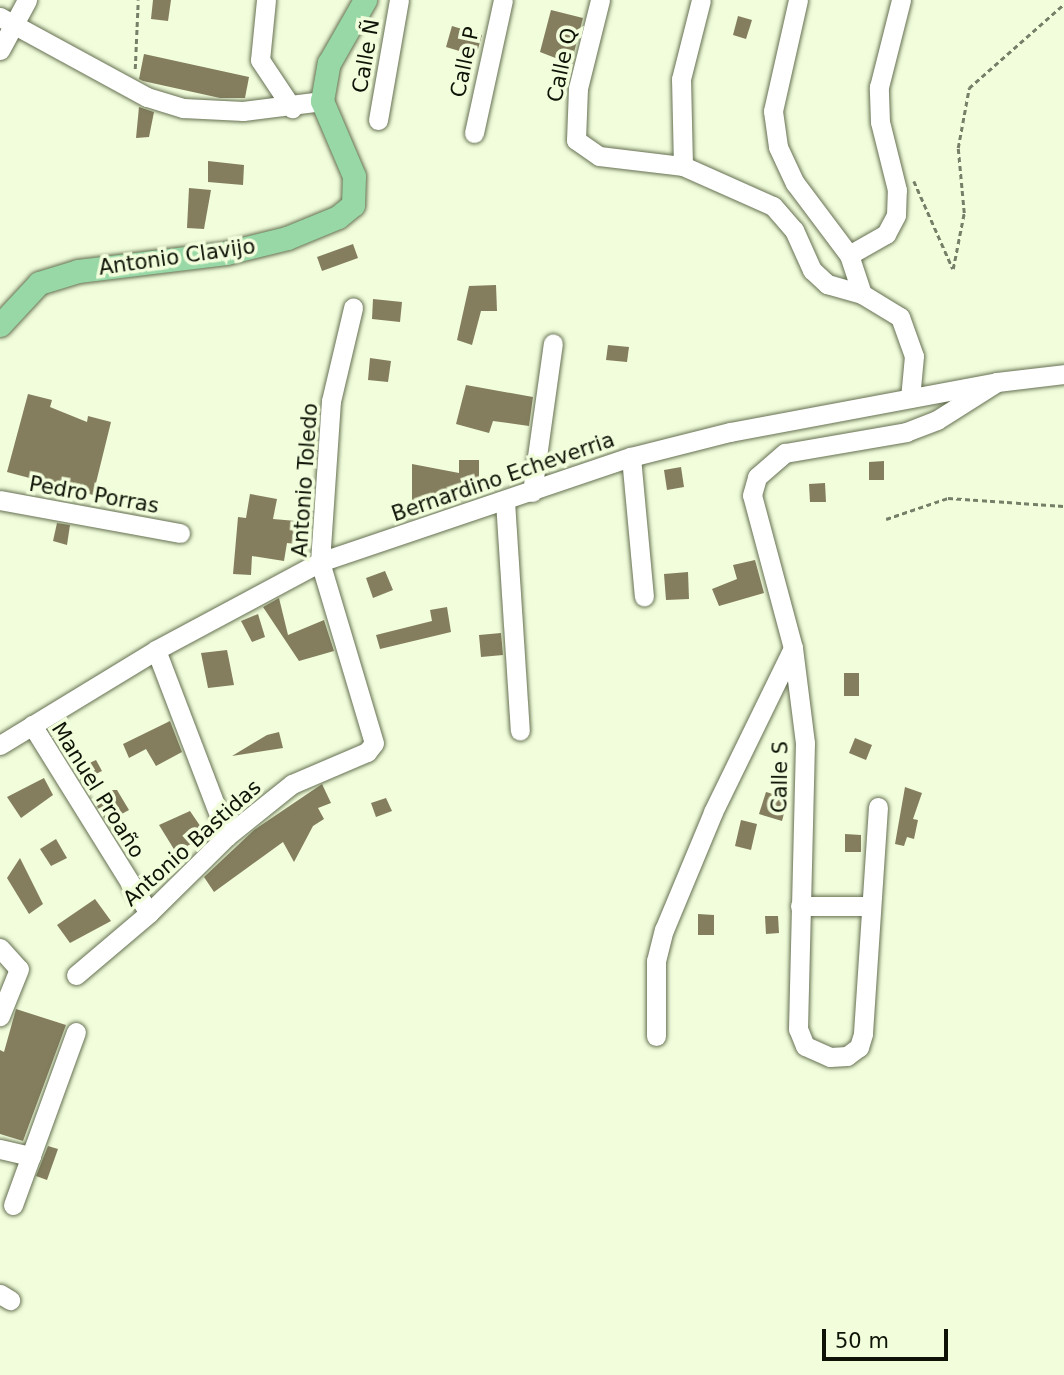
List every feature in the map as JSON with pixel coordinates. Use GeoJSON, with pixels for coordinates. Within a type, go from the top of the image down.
{"type":"FeatureCollection","features":[{"type":"Feature","properties":{"kind":"main road"},"geometry":{"type":"LineString","coordinates":[[322,101],[329,63],[358,5]]}},
{"type":"Feature","properties":{"kind":"main road","name":"Antonio Clavijo"},"geometry":{"type":"LineString","coordinates":[[0,326],[39,284],[78,271],[226,253],[287,238],[338,217],[353,205],[354,176],[322,101]]}},
{"type":"Feature","properties":{"kind":"street"},"geometry":{"type":"LineString","coordinates":[[0,50],[6,21],[27,0]]}},
{"type":"Feature","properties":{"kind":"street"},"geometry":{"type":"LineString","coordinates":[[266,0],[260,60],[292,108]]}},
{"type":"Feature","properties":{"kind":"street","name":"Calle Ñ"},"geometry":{"type":"LineString","coordinates":[[378,120],[399,0]]}},
{"type":"Feature","properties":{"kind":"street","name":"Calle P"},"geometry":{"type":"LineString","coordinates":[[474,133],[503,0]]}},
{"type":"Feature","properties":{"kind":"street","name":"Calle Q"},"geometry":{"type":"LineString","coordinates":[[600,0],[578,88],[576,140],[599,156],[683,166]]}},
{"type":"Feature","properties":{"kind":"street"},"geometry":{"type":"LineString","coordinates":[[701,0],[681,79],[683,166],[773,206],[794,230],[812,270],[827,284],[862,294],[900,317],[910,337],[914,356],[910,398]]}},
{"type":"Feature","properties":{"kind":"street"},"geometry":{"type":"LineString","coordinates":[[798,0],[773,111],[778,147],[795,183],[849,255],[862,294]]}},
{"type":"Feature","properties":{"kind":"street"},"geometry":{"type":"LineString","coordinates":[[849,255],[886,234],[896,215],[897,190],[880,122],[879,87],[901,0]]}},
{"type":"Feature","properties":{"kind":"street"},"geometry":{"type":"LineString","coordinates":[[6,21],[135,90],[183,108],[292,108],[322,101]]}},
{"type":"Feature","properties":{"kind":"street","name":"Antonio Toledo"},"geometry":{"type":"LineString","coordinates":[[353,308],[331,401],[320,562],[374,732]]}},
{"type":"Feature","properties":{"kind":"street"},"geometry":{"type":"LineString","coordinates":[[532,492],[553,343]]}},
{"type":"Feature","properties":{"kind":"street","name":"Bernardino Echeverria"},"geometry":{"type":"LineString","coordinates":[[0,745],[156,650],[320,562],[631,457],[730,432],[997,382],[1064,374]]}},
{"type":"Feature","properties":{"kind":"street","name":"Calle S"},"geometry":{"type":"LineString","coordinates":[[878,807],[863,1034],[859,1047],[847,1056],[830,1057],[805,1046],[798,1028],[805,743],[793,648],[754,515],[752,495],[757,477],[785,453],[906,432],[937,420],[997,382]]}},
{"type":"Feature","properties":{"kind":"street"},"geometry":{"type":"LineString","coordinates":[[631,457],[644,596]]}},
{"type":"Feature","properties":{"kind":"street","name":"Pedro Porras"},"geometry":{"type":"LineString","coordinates":[[0,500],[180,533]]}},
{"type":"Feature","properties":{"kind":"street"},"geometry":{"type":"LineString","coordinates":[[505,501],[520,731]]}},
{"type":"Feature","properties":{"kind":"street"},"geometry":{"type":"LineString","coordinates":[[656,1036],[656,961],[664,930],[718,800],[793,648]]}},
{"type":"Feature","properties":{"kind":"street"},"geometry":{"type":"LineString","coordinates":[[156,650],[227,836]]}},
{"type":"Feature","properties":{"kind":"street","name":"Manuel Proaño"},"geometry":{"type":"LineString","coordinates":[[32,725],[149,913]]}},
{"type":"Feature","properties":{"kind":"street","name":"Antonio Bastidas"},"geometry":{"type":"LineString","coordinates":[[76,975],[149,913],[227,836],[292,784],[367,752],[374,732]]}},
{"type":"Feature","properties":{"kind":"street"},"geometry":{"type":"LineString","coordinates":[[800,906],[870,906]]}},
{"type":"Feature","properties":{"kind":"street"},"geometry":{"type":"LineString","coordinates":[[0,948],[19,969],[0,1016]]}},
{"type":"Feature","properties":{"kind":"street"},"geometry":{"type":"LineString","coordinates":[[13,1205],[76,1032]]}},
{"type":"Feature","properties":{"kind":"street"},"geometry":{"type":"LineString","coordinates":[[0,1149],[31,1156]]}},
{"type":"Feature","properties":{"kind":"path"},"geometry":{"type":"LineString","coordinates":[[135,90],[138,0]]}},
{"type":"Feature","properties":{"kind":"path"},"geometry":{"type":"LineString","coordinates":[[908,175],[953,269],[964,213],[958,148],[969,88],[1064,4]]}},
{"type":"Feature","properties":{"kind":"path"},"geometry":{"type":"LineString","coordinates":[[886,519],[948,498],[1064,506]]}},
{"type":"Feature","properties":{"kind":"building"},"geometry":{"type":"Polygon","coordinates":[[[153,0],[171,0],[168,21],[151,19],[153,0]]]}},
{"type":"Feature","properties":{"kind":"building"},"geometry":{"type":"Polygon","coordinates":[[[551,10],[583,18],[571,64],[540,52],[551,10]]]}},
{"type":"Feature","properties":{"kind":"building"},"geometry":{"type":"Polygon","coordinates":[[[738,16],[752,20],[746,39],[733,35],[738,16]]]}},
{"type":"Feature","properties":{"kind":"building"},"geometry":{"type":"Polygon","coordinates":[[[452,26],[482,35],[476,56],[446,47],[452,26]]]}},
{"type":"Feature","properties":{"kind":"building"},"geometry":{"type":"Polygon","coordinates":[[[144,54],[249,77],[245,98],[220,98],[143,81],[139,79],[144,54]]]}},
{"type":"Feature","properties":{"kind":"building"},"geometry":{"type":"Polygon","coordinates":[[[139,107],[154,112],[149,137],[136,138],[139,107]]]}},
{"type":"Feature","properties":{"kind":"building"},"geometry":{"type":"Polygon","coordinates":[[[208,161],[244,165],[243,185],[208,182],[208,161]]]}},
{"type":"Feature","properties":{"kind":"building"},"geometry":{"type":"Polygon","coordinates":[[[189,188],[211,190],[204,229],[187,228],[189,188]]]}},
{"type":"Feature","properties":{"kind":"building"},"geometry":{"type":"Polygon","coordinates":[[[353,244],[358,258],[322,271],[317,257],[353,244]]]}},
{"type":"Feature","properties":{"kind":"building"},"geometry":{"type":"Polygon","coordinates":[[[496,285],[497,311],[481,311],[472,345],[457,340],[469,286],[496,285]]]}},
{"type":"Feature","properties":{"kind":"building"},"geometry":{"type":"Polygon","coordinates":[[[373,299],[402,302],[400,322],[372,319],[373,299]]]}},
{"type":"Feature","properties":{"kind":"building"},"geometry":{"type":"Polygon","coordinates":[[[608,345],[629,347],[627,362],[606,360],[608,345]]]}},
{"type":"Feature","properties":{"kind":"building"},"geometry":{"type":"Polygon","coordinates":[[[370,358],[391,361],[388,382],[368,380],[370,358]]]}},
{"type":"Feature","properties":{"kind":"building"},"geometry":{"type":"Polygon","coordinates":[[[466,385],[533,397],[529,426],[493,421],[489,433],[456,424],[466,385]]]}},
{"type":"Feature","properties":{"kind":"building"},"geometry":{"type":"Polygon","coordinates":[[[28,394],[52,400],[50,407],[87,422],[88,416],[111,422],[93,495],[7,472],[28,394]]]}},
{"type":"Feature","properties":{"kind":"building"},"geometry":{"type":"Polygon","coordinates":[[[459,460],[479,460],[479,491],[446,491],[441,508],[412,505],[412,464],[459,473],[459,460]]]}},
{"type":"Feature","properties":{"kind":"building"},"geometry":{"type":"Polygon","coordinates":[[[884,461],[884,480],[869,480],[869,462],[884,461]]]}},
{"type":"Feature","properties":{"kind":"building"},"geometry":{"type":"Polygon","coordinates":[[[681,467],[684,487],[667,490],[664,470],[681,467]]]}},
{"type":"Feature","properties":{"kind":"building"},"geometry":{"type":"Polygon","coordinates":[[[825,483],[826,502],[810,502],[809,484],[825,483]]]}},
{"type":"Feature","properties":{"kind":"building"},"geometry":{"type":"Polygon","coordinates":[[[250,494],[277,499],[273,519],[308,522],[306,545],[287,543],[284,561],[252,556],[251,575],[233,574],[238,517],[246,518],[250,494]]]}},
{"type":"Feature","properties":{"kind":"building"},"geometry":{"type":"Polygon","coordinates":[[[301,499],[312,499],[311,514],[302,515],[301,499]]]}},
{"type":"Feature","properties":{"kind":"building"},"geometry":{"type":"Polygon","coordinates":[[[57,523],[70,525],[67,545],[53,541],[57,523]]]}},
{"type":"Feature","properties":{"kind":"building"},"geometry":{"type":"Polygon","coordinates":[[[755,560],[764,593],[719,606],[712,589],[737,579],[733,565],[755,560]]]}},
{"type":"Feature","properties":{"kind":"building"},"geometry":{"type":"Polygon","coordinates":[[[385,571],[393,590],[373,598],[366,578],[385,571]]]}},
{"type":"Feature","properties":{"kind":"building"},"geometry":{"type":"Polygon","coordinates":[[[688,572],[689,599],[666,600],[664,574],[688,572]]]}},
{"type":"Feature","properties":{"kind":"building"},"geometry":{"type":"Polygon","coordinates":[[[279,598],[288,635],[324,620],[334,651],[299,661],[263,607],[279,598]]]}},
{"type":"Feature","properties":{"kind":"building"},"geometry":{"type":"Polygon","coordinates":[[[447,607],[451,632],[380,649],[376,635],[432,621],[430,610],[447,607]]]}},
{"type":"Feature","properties":{"kind":"building"},"geometry":{"type":"Polygon","coordinates":[[[258,614],[265,637],[252,642],[241,621],[258,614]]]}},
{"type":"Feature","properties":{"kind":"building"},"geometry":{"type":"Polygon","coordinates":[[[501,633],[503,655],[481,657],[479,635],[501,633]]]}},
{"type":"Feature","properties":{"kind":"building"},"geometry":{"type":"Polygon","coordinates":[[[227,650],[234,685],[208,688],[201,653],[227,650]]]}},
{"type":"Feature","properties":{"kind":"building"},"geometry":{"type":"Polygon","coordinates":[[[844,673],[859,673],[859,696],[844,696],[844,673]]]}},
{"type":"Feature","properties":{"kind":"building"},"geometry":{"type":"Polygon","coordinates":[[[170,721],[182,752],[156,766],[146,749],[129,758],[123,744],[170,721]]]}},
{"type":"Feature","properties":{"kind":"building"},"geometry":{"type":"Polygon","coordinates":[[[279,732],[283,748],[232,756],[267,735],[279,732]]]}},
{"type":"Feature","properties":{"kind":"building"},"geometry":{"type":"Polygon","coordinates":[[[855,738],[872,745],[866,760],[849,753],[855,738]]]}},
{"type":"Feature","properties":{"kind":"building"},"geometry":{"type":"Polygon","coordinates":[[[96,760],[102,771],[81,781],[74,770],[96,760]]]}},
{"type":"Feature","properties":{"kind":"building"},"geometry":{"type":"Polygon","coordinates":[[[44,778],[53,795],[21,818],[7,797],[44,778]]]}},
{"type":"Feature","properties":{"kind":"building"},"geometry":{"type":"Polygon","coordinates":[[[322,784],[331,803],[318,808],[324,819],[313,826],[294,862],[283,842],[214,892],[204,877],[254,830],[322,784]]]}},
{"type":"Feature","properties":{"kind":"building"},"geometry":{"type":"Polygon","coordinates":[[[905,787],[922,793],[913,819],[918,820],[914,839],[907,837],[904,846],[895,844],[905,787]]]}},
{"type":"Feature","properties":{"kind":"building"},"geometry":{"type":"Polygon","coordinates":[[[111,790],[117,790],[129,810],[107,822],[94,801],[111,790]]]}},
{"type":"Feature","properties":{"kind":"building"},"geometry":{"type":"Polygon","coordinates":[[[766,792],[788,798],[782,821],[759,814],[766,792]]]}},
{"type":"Feature","properties":{"kind":"building"},"geometry":{"type":"Polygon","coordinates":[[[386,798],[392,811],[376,817],[371,803],[386,798]]]}},
{"type":"Feature","properties":{"kind":"building"},"geometry":{"type":"Polygon","coordinates":[[[190,811],[207,836],[187,846],[190,853],[180,859],[159,825],[190,811]]]}},
{"type":"Feature","properties":{"kind":"building"},"geometry":{"type":"Polygon","coordinates":[[[741,820],[757,824],[751,850],[735,846],[741,820]]]}},
{"type":"Feature","properties":{"kind":"building"},"geometry":{"type":"Polygon","coordinates":[[[845,834],[861,835],[861,852],[845,852],[845,834]]]}},
{"type":"Feature","properties":{"kind":"building"},"geometry":{"type":"Polygon","coordinates":[[[56,839],[67,858],[51,866],[40,849],[56,839]]]}},
{"type":"Feature","properties":{"kind":"building"},"geometry":{"type":"Polygon","coordinates":[[[20,858],[43,904],[29,914],[7,878],[20,858]]]}},
{"type":"Feature","properties":{"kind":"building"},"geometry":{"type":"Polygon","coordinates":[[[95,899],[111,921],[70,943],[57,925],[95,899]]]}},
{"type":"Feature","properties":{"kind":"building"},"geometry":{"type":"Polygon","coordinates":[[[698,914],[714,915],[714,935],[698,935],[698,914]]]}},
{"type":"Feature","properties":{"kind":"building"},"geometry":{"type":"Polygon","coordinates":[[[765,916],[778,916],[779,933],[766,934],[765,916]]]}},
{"type":"Feature","properties":{"kind":"building"},"geometry":{"type":"Polygon","coordinates":[[[16,1009],[66,1025],[23,1141],[0,1134],[0,1050],[4,1052],[16,1009]]]}},
{"type":"Feature","properties":{"kind":"building"},"geometry":{"type":"Polygon","coordinates":[[[48,1146],[58,1149],[47,1180],[36,1176],[48,1146]]]}}]}
